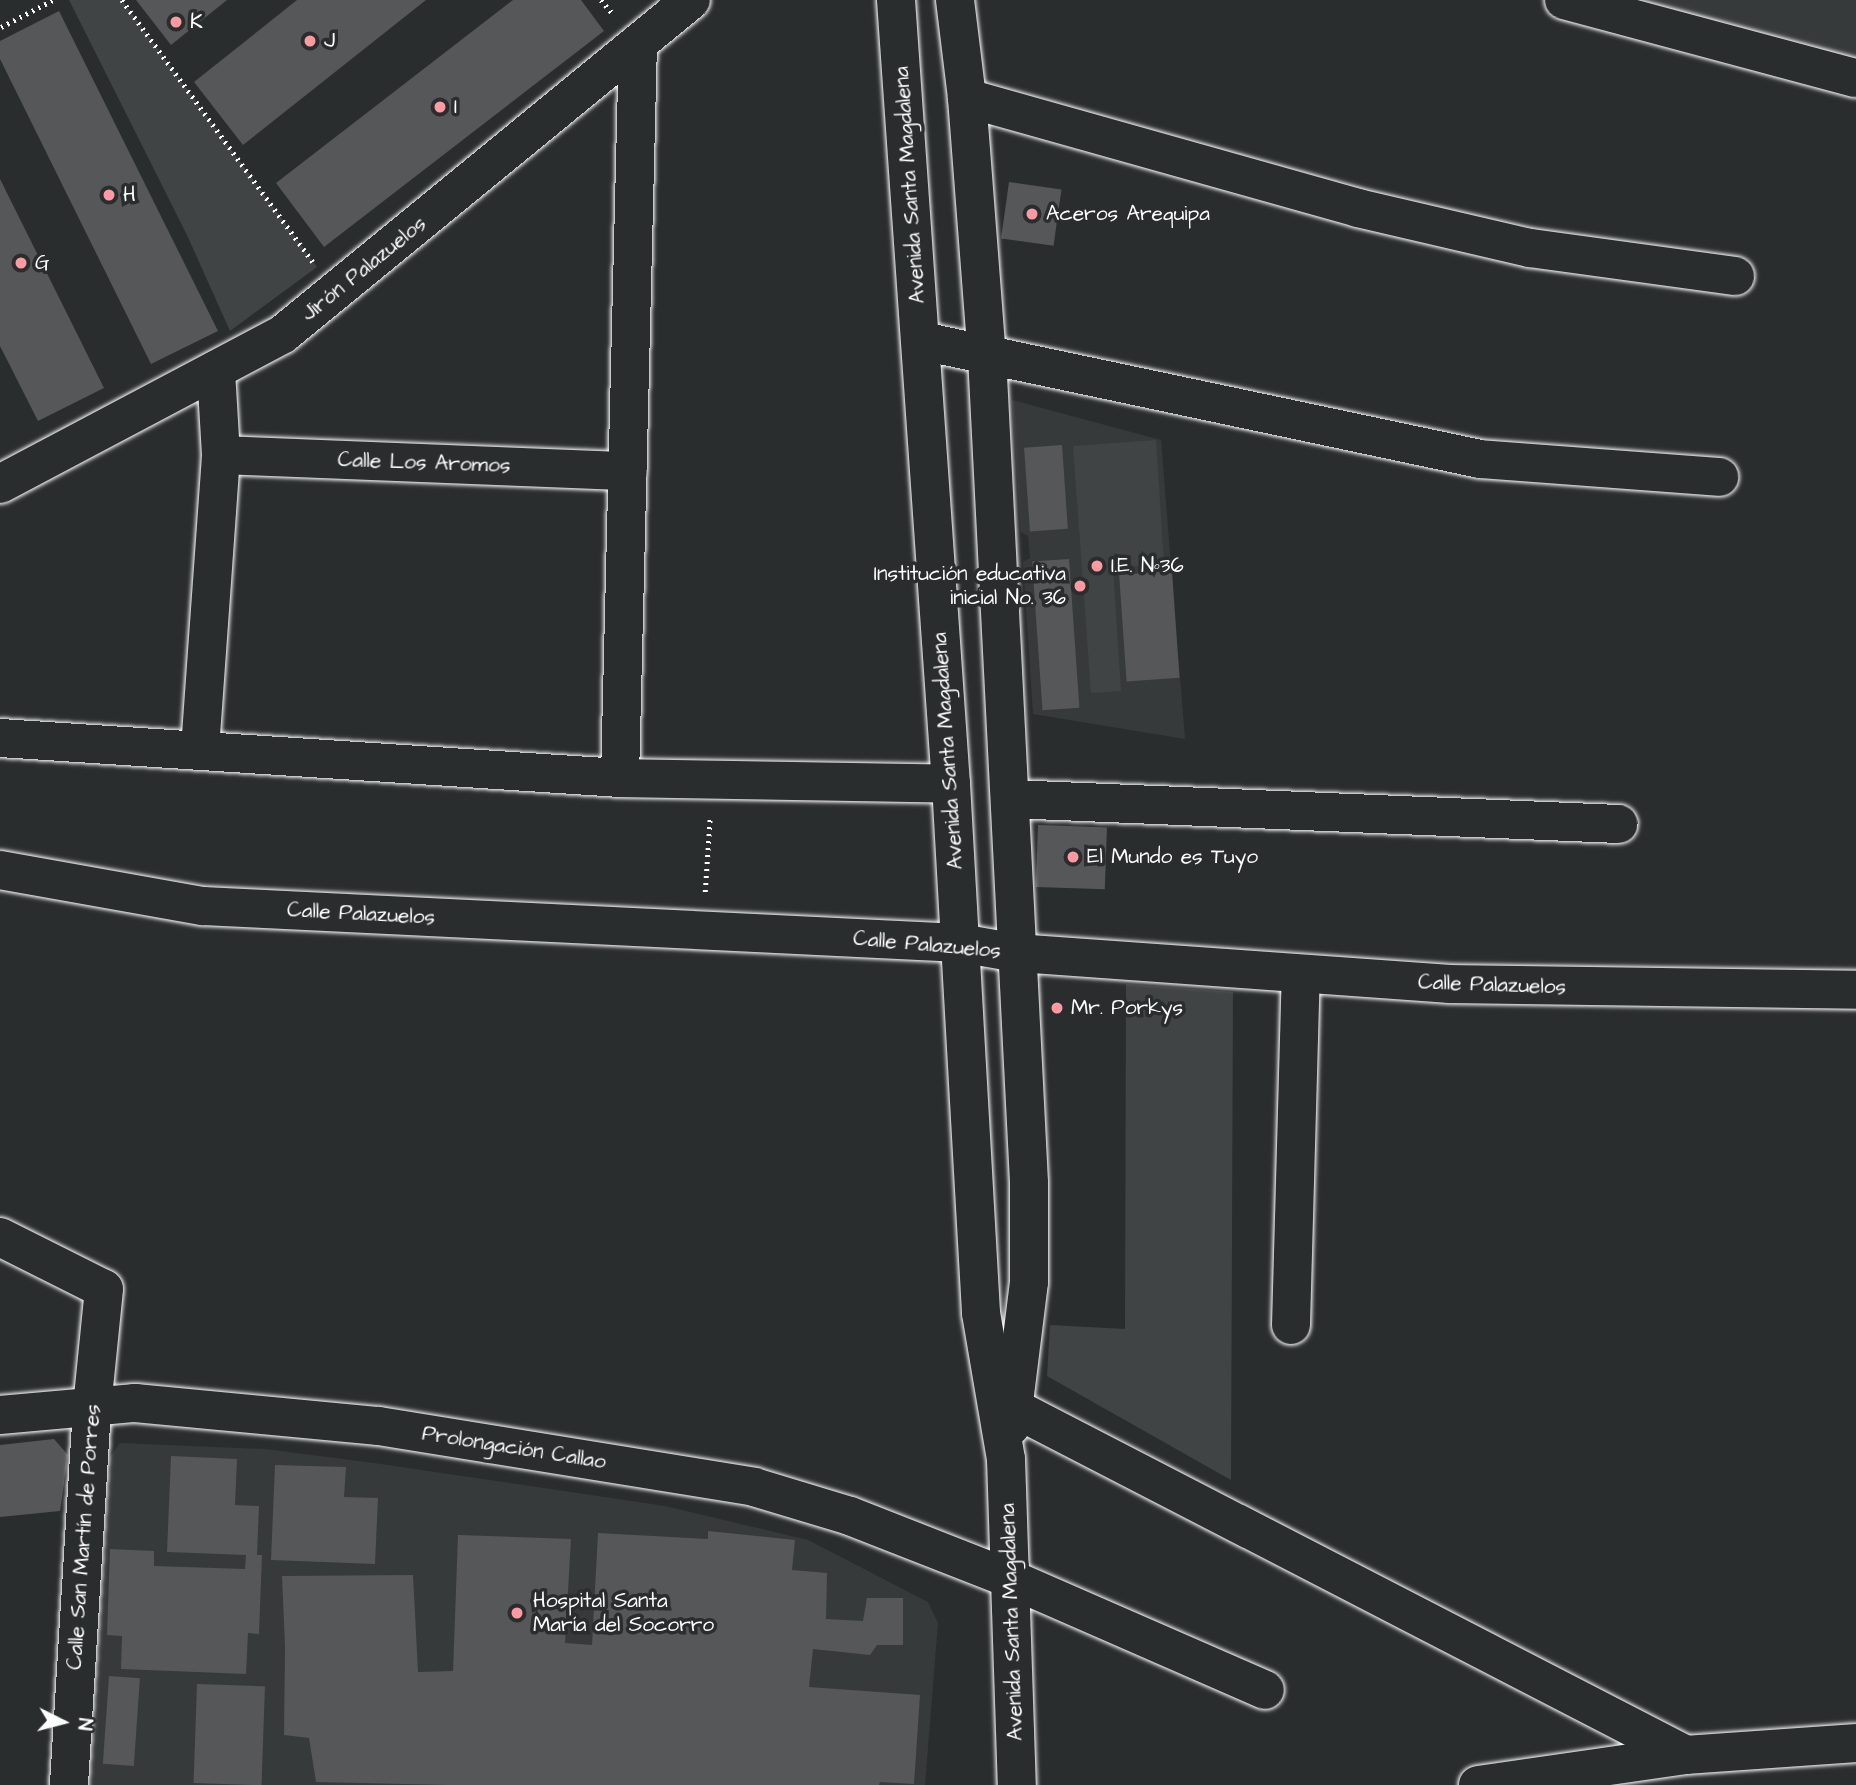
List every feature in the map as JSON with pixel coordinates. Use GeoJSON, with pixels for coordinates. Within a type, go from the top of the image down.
{"type":"FeatureCollection","features":[{"type":"Feature","properties":{"kind":"street","name":"Jirón Palazuelos"},"geometry":{"type":"LineString","coordinates":[[0,484],[283,334],[691,0]]}},
{"type":"Feature","properties":{"kind":"street","name":"Avenida Santa Magdalena"},"geometry":{"type":"LineString","coordinates":[[896,0],[951,784],[981,1313],[1006,1459],[1017,1785]]}},
{"type":"Feature","properties":{"kind":"street","name":"Avenida Santa Magdalena"},"geometry":{"type":"LineString","coordinates":[[955,0],[967,98],[987,356],[1029,1183],[1029,1258],[1024,1337],[1006,1459]]}},
{"type":"Feature","properties":{"kind":"street"},"geometry":{"type":"LineString","coordinates":[[1564,0],[1856,78]]}},
{"type":"Feature","properties":{"kind":"street"},"geometry":{"type":"LineString","coordinates":[[620,778],[638,44]]}},
{"type":"Feature","properties":{"kind":"street"},"geometry":{"type":"LineString","coordinates":[[967,98],[1385,214],[1530,248],[1735,276]]}},
{"type":"Feature","properties":{"kind":"street"},"geometry":{"type":"LineString","coordinates":[[922,341],[1480,459],[1719,477]]}},
{"type":"Feature","properties":{"kind":"street"},"geometry":{"type":"LineString","coordinates":[[200,749],[221,455],[216,370]]}},
{"type":"Feature","properties":{"kind":"street","name":"Calle Los Aromos"},"geometry":{"type":"LineString","coordinates":[[221,455],[628,471]]}},
{"type":"Feature","properties":{"kind":"street"},"geometry":{"type":"LineString","coordinates":[[0,738],[620,778],[712,782],[951,784]]}},
{"type":"Feature","properties":{"kind":"street"},"geometry":{"type":"LineString","coordinates":[[1010,799],[1618,824]]}},
{"type":"Feature","properties":{"kind":"street","name":"Calle Palazuelos"},"geometry":{"type":"LineString","coordinates":[[0,870],[203,906],[960,943],[1017,953],[1301,975],[1513,986],[1856,990]]}},
{"type":"Feature","properties":{"kind":"street"},"geometry":{"type":"LineString","coordinates":[[1291,1325],[1301,975]]}},
{"type":"Feature","properties":{"kind":"street","name":"Calle San Martín de Porres"},"geometry":{"type":"LineString","coordinates":[[0,1237],[104,1289],[92,1408],[69,1785]]}},
{"type":"Feature","properties":{"kind":"street","name":"Prolongación Callao"},"geometry":{"type":"LineString","coordinates":[[0,1415],[135,1403],[379,1426],[754,1487],[850,1516],[1011,1579],[1265,1690]]}},
{"type":"Feature","properties":{"kind":"street"},"geometry":{"type":"LineString","coordinates":[[1014,1408],[1686,1755]]}},
{"type":"Feature","properties":{"kind":"street"},"geometry":{"type":"LineString","coordinates":[[1479,1785],[1686,1755],[1856,1743]]}},
{"type":"Feature","properties":{"kind":"path"},"geometry":{"type":"LineString","coordinates":[[1,27],[53,0]]}},
{"type":"Feature","properties":{"kind":"path"},"geometry":{"type":"LineString","coordinates":[[122,0],[317,267]]}},
{"type":"Feature","properties":{"kind":"path"},"geometry":{"type":"LineString","coordinates":[[703,931],[712,782]]}},
{"type":"Feature","properties":{"kind":"shaded area"},"geometry":{"type":"Polygon","coordinates":[[[69,0],[122,0],[317,267],[230,331],[187,235],[69,0]]]}},
{"type":"Feature","properties":{"kind":"shaded area"},"geometry":{"type":"Polygon","coordinates":[[[1617,0],[1856,0],[1856,62],[1617,0]]]}},
{"type":"Feature","properties":{"kind":"shaded area","name":"I.E. Nº36"},"geometry":{"type":"Polygon","coordinates":[[[1012,400],[1161,440],[1185,739],[1033,714],[1023,562],[1030,558],[1028,536],[1021,532],[1012,400]]]}},
{"type":"Feature","properties":{"kind":"shaded area"},"geometry":{"type":"Polygon","coordinates":[[[1156,440],[1164,564],[1113,568],[1121,691],[1091,693],[1073,446],[1156,440]]]}},
{"type":"Feature","properties":{"kind":"shaded area"},"geometry":{"type":"Polygon","coordinates":[[[1126,984],[1233,992],[1231,1480],[1047,1376],[1050,1325],[1125,1329],[1126,984]]]}},
{"type":"Feature","properties":{"kind":"shaded area","name":"Hospital Santa María del Socorro"},"geometry":{"type":"Polygon","coordinates":[[[120,1443],[265,1449],[374,1463],[665,1506],[808,1540],[928,1602],[938,1623],[925,1785],[90,1785],[110,1457],[120,1443]]]}},
{"type":"Feature","properties":{"kind":"building","name":"K"},"geometry":{"type":"Polygon","coordinates":[[[136,0],[227,0],[171,45],[136,0]]]}},
{"type":"Feature","properties":{"kind":"building","name":"J"},"geometry":{"type":"Polygon","coordinates":[[[297,0],[426,0],[243,145],[194,82],[297,0]]]}},
{"type":"Feature","properties":{"kind":"building","name":"I"},"geometry":{"type":"Polygon","coordinates":[[[513,0],[581,0],[604,31],[324,247],[276,183],[513,0]]]}},
{"type":"Feature","properties":{"kind":"building","name":"H"},"geometry":{"type":"Polygon","coordinates":[[[59,11],[218,331],[151,364],[0,59],[0,41],[59,11]]]}},
{"type":"Feature","properties":{"kind":"building","name":"G"},"geometry":{"type":"Polygon","coordinates":[[[0,179],[104,388],[38,421],[0,346],[0,179]]]}},
{"type":"Feature","properties":{"kind":"building","name":"Aceros Arequipa"},"geometry":{"type":"Polygon","coordinates":[[[1009,182],[1061,189],[1054,246],[1001,238],[1009,182]]]}},
{"type":"Feature","properties":{"kind":"building"},"geometry":{"type":"Polygon","coordinates":[[[1062,445],[1068,529],[1030,531],[1024,448],[1062,445]]]}},
{"type":"Feature","properties":{"kind":"building"},"geometry":{"type":"Polygon","coordinates":[[[1069,559],[1079,708],[1042,710],[1032,562],[1069,559]]]}},
{"type":"Feature","properties":{"kind":"building"},"geometry":{"type":"Polygon","coordinates":[[[1172,571],[1179,678],[1127,681],[1119,575],[1172,571]]]}},
{"type":"Feature","properties":{"kind":"building","name":"El Mundo es Tuyo"},"geometry":{"type":"Polygon","coordinates":[[[1038,825],[1107,827],[1105,889],[1036,887],[1038,825]]]}},
{"type":"Feature","properties":{"kind":"building"},"geometry":{"type":"Polygon","coordinates":[[[54,1439],[68,1455],[60,1511],[0,1517],[0,1445],[54,1439]]]}},
{"type":"Feature","properties":{"kind":"building"},"geometry":{"type":"Polygon","coordinates":[[[171,1456],[237,1459],[235,1505],[259,1506],[257,1555],[262,1555],[259,1634],[248,1633],[246,1674],[121,1669],[122,1636],[107,1635],[110,1549],[154,1551],[154,1566],[245,1569],[246,1555],[167,1552],[171,1456]]]}},
{"type":"Feature","properties":{"kind":"building"},"geometry":{"type":"Polygon","coordinates":[[[275,1465],[346,1467],[344,1497],[378,1498],[375,1564],[271,1560],[275,1465]]]}},
{"type":"Feature","properties":{"kind":"building"},"geometry":{"type":"Polygon","coordinates":[[[708,1531],[795,1540],[792,1570],[827,1573],[826,1619],[863,1621],[867,1598],[903,1598],[903,1645],[877,1645],[870,1655],[813,1649],[809,1687],[920,1695],[914,1784],[448,1785],[316,1782],[309,1738],[284,1735],[285,1647],[282,1576],[413,1575],[418,1672],[453,1671],[458,1535],[571,1539],[565,1643],[592,1645],[598,1533],[708,1539],[708,1531]]]}},
{"type":"Feature","properties":{"kind":"building"},"geometry":{"type":"Polygon","coordinates":[[[109,1676],[140,1678],[134,1766],[103,1764],[109,1676]]]}},
{"type":"Feature","properties":{"kind":"building"},"geometry":{"type":"Polygon","coordinates":[[[197,1684],[265,1686],[262,1785],[194,1783],[197,1684]]]}},
{"type":"Feature","properties":{"kind":"place","name":"K"},"geometry":{"type":"Point","coordinates":[176,22]}},
{"type":"Feature","properties":{"kind":"place","name":"J"},"geometry":{"type":"Point","coordinates":[310,41]}},
{"type":"Feature","properties":{"kind":"place","name":"I"},"geometry":{"type":"Point","coordinates":[440,107]}},
{"type":"Feature","properties":{"kind":"place","name":"H"},"geometry":{"type":"Point","coordinates":[109,195]}},
{"type":"Feature","properties":{"kind":"place","name":"Aceros Arequipa"},"geometry":{"type":"Point","coordinates":[1032,214]}},
{"type":"Feature","properties":{"kind":"place","name":"G"},"geometry":{"type":"Point","coordinates":[21,263]}},
{"type":"Feature","properties":{"kind":"place","name":"I.E. Nº36"},"geometry":{"type":"Point","coordinates":[1097,566]}},
{"type":"Feature","properties":{"kind":"place","name":"Institución educativa inicial No. 36"},"geometry":{"type":"Point","coordinates":[1080,586]}},
{"type":"Feature","properties":{"kind":"place","name":"El Mundo es Tuyo"},"geometry":{"type":"Point","coordinates":[1073,857]}},
{"type":"Feature","properties":{"kind":"place","name":"Mr. Porkys"},"geometry":{"type":"Point","coordinates":[1057,1008]}},
{"type":"Feature","properties":{"kind":"place","name":"Hospital Santa María del Socorro"},"geometry":{"type":"Point","coordinates":[517,1613]}}]}
